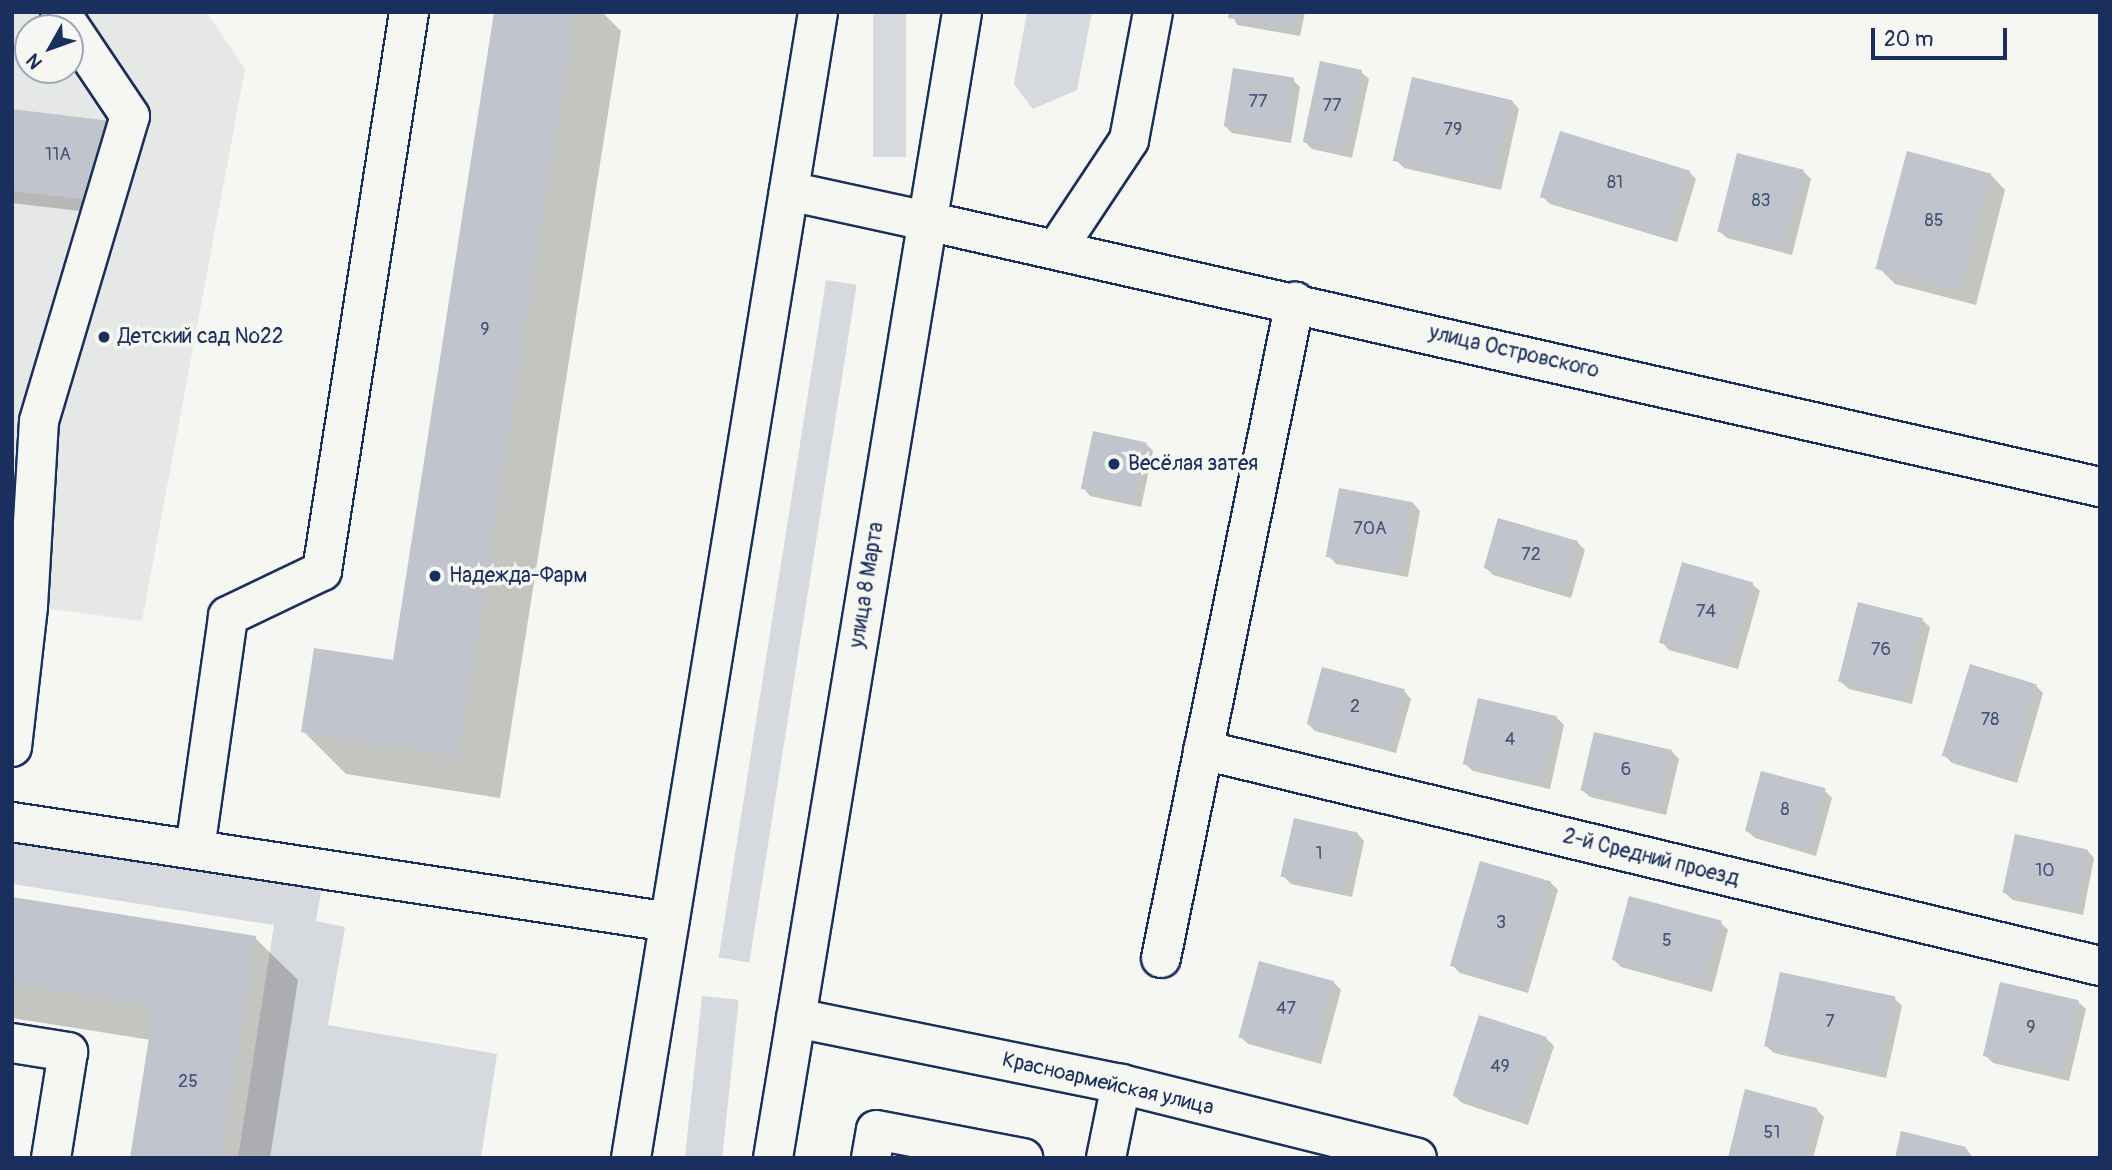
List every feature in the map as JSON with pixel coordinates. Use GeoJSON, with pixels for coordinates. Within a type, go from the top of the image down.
{"type":"FeatureCollection","features":[{"type":"Feature","properties":{"kind":"street"},"geometry":{"type":"LineString","coordinates":[[12,747],[29,606],[25,418],[130,116],[60,12]]}},
{"type":"Feature","properties":{"kind":"street"},"geometry":{"type":"LineString","coordinates":[[195,849],[228,616],[322,571],[409,12]]}},
{"type":"Feature","properties":{"kind":"street"},"geometry":{"type":"LineString","coordinates":[[631,1158],[818,12]]}},
{"type":"Feature","properties":{"kind":"street","name":"улица 8 Марта"},"geometry":{"type":"LineString","coordinates":[[773,1158],[962,12]]}},
{"type":"Feature","properties":{"kind":"street"},"geometry":{"type":"LineString","coordinates":[[1056,250],[1129,140],[1153,12]]}},
{"type":"Feature","properties":{"kind":"street","name":"улица Островского"},"geometry":{"type":"LineString","coordinates":[[789,191],[1295,302],[2100,486]]}},
{"type":"Feature","properties":{"kind":"street"},"geometry":{"type":"LineString","coordinates":[[1161,958],[1295,302]]}},
{"type":"Feature","properties":{"kind":"street","name":"2-й Средний проезд"},"geometry":{"type":"LineString","coordinates":[[1203,750],[2100,966]]}},
{"type":"Feature","properties":{"kind":"street"},"geometry":{"type":"LineString","coordinates":[[12,822],[669,922]]}},
{"type":"Feature","properties":{"kind":"street","name":"Красноармейская улица"},"geometry":{"type":"LineString","coordinates":[[796,1018],[1121,1084],[1418,1158]]}},
{"type":"Feature","properties":{"kind":"street"},"geometry":{"type":"LineString","coordinates":[[12,1043],[68,1052],[51,1158]]}},
{"type":"Feature","properties":{"kind":"street"},"geometry":{"type":"LineString","coordinates":[[1106,1158],[1121,1084]]}},
{"type":"Feature","properties":{"kind":"street"},"geometry":{"type":"LineString","coordinates":[[871,1158],[876,1129],[1023,1158]]}},
{"type":"Feature","properties":{"kind":"shaded area","name":"Детский сад №22"},"geometry":{"type":"Polygon","coordinates":[[[12,12],[206,12],[245,69],[142,621],[12,604],[12,12]]]}},
{"type":"Feature","properties":{"kind":"shaded area"},"geometry":{"type":"Polygon","coordinates":[[[873,12],[906,12],[906,157],[873,157],[873,12]]]}},
{"type":"Feature","properties":{"kind":"shaded area"},"geometry":{"type":"Polygon","coordinates":[[[1027,12],[1092,12],[1077,90],[1033,109],[1014,84],[1027,12]]]}},
{"type":"Feature","properties":{"kind":"shaded area"},"geometry":{"type":"Polygon","coordinates":[[[826,280],[857,285],[749,962],[719,958],[826,280]]]}},
{"type":"Feature","properties":{"kind":"shaded area"},"geometry":{"type":"Polygon","coordinates":[[[12,840],[322,885],[316,921],[345,927],[328,1025],[497,1054],[481,1158],[238,1158],[274,925],[12,884],[12,840]]]}},
{"type":"Feature","properties":{"kind":"shaded area"},"geometry":{"type":"Polygon","coordinates":[[[702,996],[739,1000],[722,1158],[685,1158],[702,996]]]}},
{"type":"Feature","properties":{"kind":"building"},"geometry":{"type":"Polygon","coordinates":[[[494,12],[575,12],[458,757],[301,732],[314,648],[393,660],[494,12]]]}},
{"type":"Feature","properties":{"kind":"building"},"geometry":{"type":"Polygon","coordinates":[[[1229,12],[1296,12],[1293,29],[1228,18],[1229,12]]]}},
{"type":"Feature","properties":{"kind":"building"},"geometry":{"type":"Polygon","coordinates":[[[1320,61],[1362,70],[1345,151],[1303,142],[1320,61]]]}},
{"type":"Feature","properties":{"kind":"building"},"geometry":{"type":"Polygon","coordinates":[[[1233,68],[1294,78],[1285,136],[1224,126],[1233,68]]]}},
{"type":"Feature","properties":{"kind":"building"},"geometry":{"type":"Polygon","coordinates":[[[1412,77],[1512,100],[1493,184],[1393,161],[1412,77]]]}},
{"type":"Feature","properties":{"kind":"building"},"geometry":{"type":"Polygon","coordinates":[[[12,109],[108,121],[98,201],[12,191],[12,109]]]}},
{"type":"Feature","properties":{"kind":"building"},"geometry":{"type":"Polygon","coordinates":[[[1560,131],[1690,171],[1670,237],[1540,197],[1560,131]]]}},
{"type":"Feature","properties":{"kind":"building"},"geometry":{"type":"Polygon","coordinates":[[[1907,151],[1991,174],[1959,291],[1875,269],[1907,151]]]}},
{"type":"Feature","properties":{"kind":"building"},"geometry":{"type":"Polygon","coordinates":[[[1737,153],[1804,170],[1784,248],[1717,232],[1737,153]]]}},
{"type":"Feature","properties":{"kind":"building"},"geometry":{"type":"Polygon","coordinates":[[[1093,431],[1147,442],[1135,500],[1081,489],[1093,431]]]}},
{"type":"Feature","properties":{"kind":"building"},"geometry":{"type":"Polygon","coordinates":[[[1339,488],[1413,502],[1399,571],[1326,557],[1339,488]]]}},
{"type":"Feature","properties":{"kind":"building"},"geometry":{"type":"Polygon","coordinates":[[[1498,518],[1578,541],[1563,591],[1484,568],[1498,518]]]}},
{"type":"Feature","properties":{"kind":"building"},"geometry":{"type":"Polygon","coordinates":[[[1682,562],[1753,582],[1730,663],[1659,643],[1682,562]]]}},
{"type":"Feature","properties":{"kind":"building"},"geometry":{"type":"Polygon","coordinates":[[[1858,602],[1923,618],[1903,698],[1838,682],[1858,602]]]}},
{"type":"Feature","properties":{"kind":"building"},"geometry":{"type":"Polygon","coordinates":[[[1970,664],[2037,684],[2009,776],[1942,756],[1970,664]]]}},
{"type":"Feature","properties":{"kind":"building"},"geometry":{"type":"Polygon","coordinates":[[[1322,667],[1405,689],[1390,746],[1307,724],[1322,667]]]}},
{"type":"Feature","properties":{"kind":"building"},"geometry":{"type":"Polygon","coordinates":[[[1478,698],[1557,716],[1542,782],[1463,764],[1478,698]]]}},
{"type":"Feature","properties":{"kind":"building"},"geometry":{"type":"Polygon","coordinates":[[[1594,732],[1672,750],[1658,808],[1581,790],[1594,732]]]}},
{"type":"Feature","properties":{"kind":"building"},"geometry":{"type":"Polygon","coordinates":[[[1761,771],[1826,788],[1810,848],[1745,831],[1761,771]]]}},
{"type":"Feature","properties":{"kind":"building"},"geometry":{"type":"Polygon","coordinates":[[[1294,818],[1357,833],[1344,891],[1281,876],[1294,818]]]}},
{"type":"Feature","properties":{"kind":"building"},"geometry":{"type":"Polygon","coordinates":[[[2015,834],[2087,849],[2075,908],[2003,893],[2015,834]]]}},
{"type":"Feature","properties":{"kind":"building"},"geometry":{"type":"Polygon","coordinates":[[[1480,861],[1551,881],[1521,986],[1450,966],[1480,861]]]}},
{"type":"Feature","properties":{"kind":"building"},"geometry":{"type":"Polygon","coordinates":[[[1629,896],[1722,921],[1705,985],[1612,960],[1629,896]]]}},
{"type":"Feature","properties":{"kind":"building"},"geometry":{"type":"Polygon","coordinates":[[[12,897],[256,936],[221,1158],[130,1158],[154,1006],[12,983],[12,897]]]}},
{"type":"Feature","properties":{"kind":"building"},"geometry":{"type":"Polygon","coordinates":[[[1259,961],[1334,981],[1314,1057],[1239,1037],[1259,961]]]}},
{"type":"Feature","properties":{"kind":"building"},"geometry":{"type":"Polygon","coordinates":[[[1780,972],[1895,997],[1880,1071],[1764,1046],[1780,972]]]}},
{"type":"Feature","properties":{"kind":"building"},"geometry":{"type":"Polygon","coordinates":[[[2000,982],[2079,1000],[2062,1074],[1983,1056],[2000,982]]]}},
{"type":"Feature","properties":{"kind":"building"},"geometry":{"type":"Polygon","coordinates":[[[1479,1015],[1547,1037],[1520,1118],[1453,1096],[1479,1015]]]}},
{"type":"Feature","properties":{"kind":"building"},"geometry":{"type":"Polygon","coordinates":[[[1745,1089],[1817,1108],[1804,1158],[1728,1158],[1745,1089]]]}},
{"type":"Feature","properties":{"kind":"building"},"geometry":{"type":"Polygon","coordinates":[[[1901,1131],[1966,1147],[1964,1158],[1895,1158],[1901,1131]]]}},
{"type":"Feature","properties":{"kind":"place","name":"Детский сад №22"},"geometry":{"type":"Point","coordinates":[104,337]}},
{"type":"Feature","properties":{"kind":"place","name":"Весёлая затея"},"geometry":{"type":"Point","coordinates":[1114,464]}},
{"type":"Feature","properties":{"kind":"place","name":"Надежда-Фарм"},"geometry":{"type":"Point","coordinates":[435,576]}}]}
